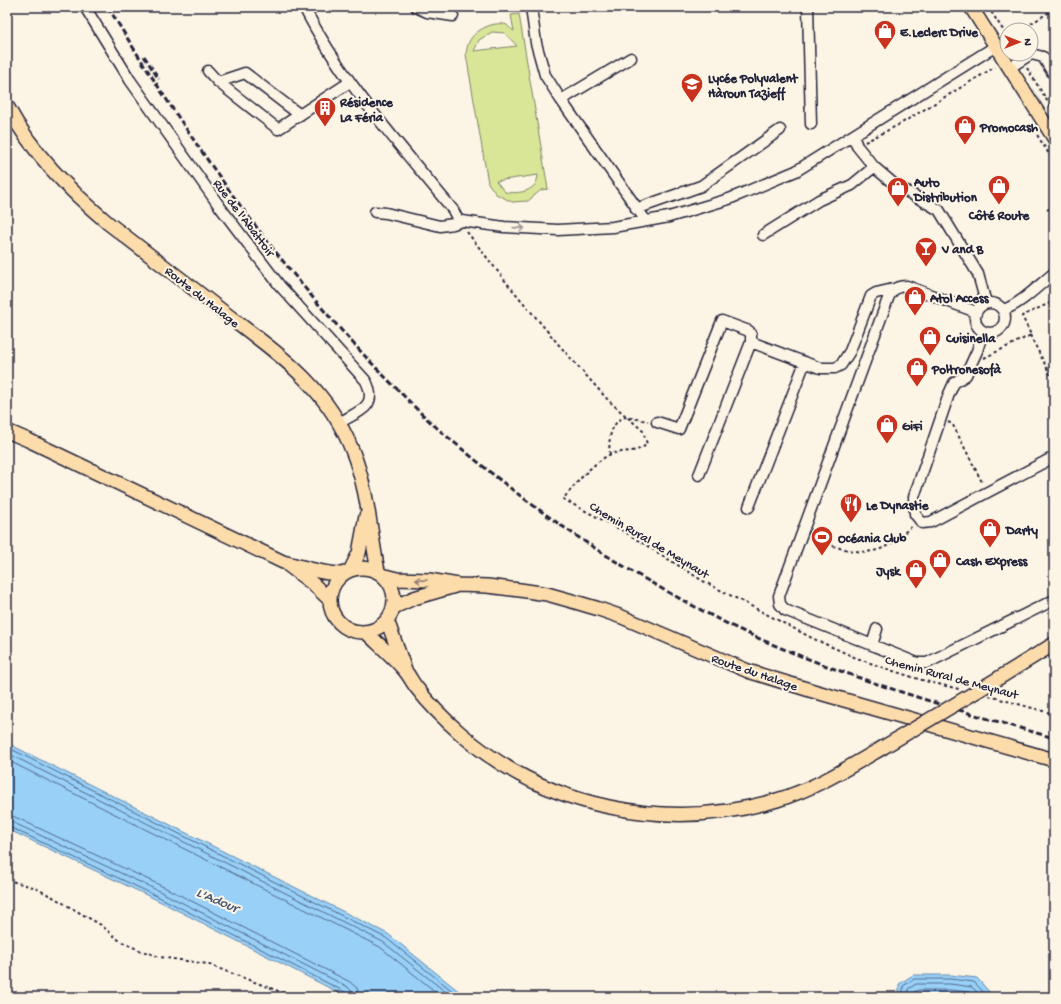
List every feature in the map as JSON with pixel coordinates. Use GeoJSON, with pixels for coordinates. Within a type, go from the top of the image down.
{"type":"FeatureCollection","features":[{"type":"Feature","properties":{"kind":"main road"},"geometry":{"type":"LineString","coordinates":[[972,7],[1054,138]]}},
{"type":"Feature","properties":{"kind":"main road","name":"Route du Halage"},"geometry":{"type":"LineString","coordinates":[[7,106],[19,128],[37,153],[65,185],[108,223],[294,368],[312,385],[339,423],[352,448],[359,468],[368,507],[381,574],[397,579],[429,580],[458,585],[487,586],[547,594],[599,609],[748,671],[1054,760]]}},
{"type":"Feature","properties":{"kind":"main road"},"geometry":{"type":"LineString","coordinates":[[7,431],[283,562],[329,574],[346,572],[365,567],[381,574],[390,583],[393,590],[394,607],[387,620],[374,630],[366,632],[352,630],[341,624],[331,609],[331,590],[335,581],[346,572]]}},
{"type":"Feature","properties":{"kind":"main road","name":"Route du Halage"},"geometry":{"type":"LineString","coordinates":[[346,572],[360,552],[368,507]]}},
{"type":"Feature","properties":{"kind":"main road"},"geometry":{"type":"LineString","coordinates":[[283,562],[313,584],[330,600]]}},
{"type":"Feature","properties":{"kind":"main road","name":"Route du Halage"},"geometry":{"type":"LineString","coordinates":[[394,607],[414,598],[458,585]]}},
{"type":"Feature","properties":{"kind":"main road"},"geometry":{"type":"LineString","coordinates":[[387,620],[406,672]]}},
{"type":"Feature","properties":{"kind":"main road"},"geometry":{"type":"LineString","coordinates":[[366,632],[406,672],[415,686],[436,710],[460,733],[490,757],[522,776],[552,790],[590,802],[630,811],[669,814],[702,814],[740,809],[770,802],[812,787],[847,769],[987,690],[1054,644]]}},
{"type":"Feature","properties":{"kind":"street","name":"Rue de l'Abattoir"},"geometry":{"type":"LineString","coordinates":[[85,7],[130,80],[220,207],[280,286],[366,381],[371,391],[369,402],[356,414],[339,423]]}},
{"type":"Feature","properties":{"kind":"street"},"geometry":{"type":"LineString","coordinates":[[304,7],[313,26],[350,82],[453,210],[460,222]]}},
{"type":"Feature","properties":{"kind":"street"},"geometry":{"type":"LineString","coordinates":[[416,7],[426,12],[453,16]]}},
{"type":"Feature","properties":{"kind":"street"},"geometry":{"type":"LineString","coordinates":[[531,7],[536,43],[545,75],[636,209],[646,221]]}},
{"type":"Feature","properties":{"kind":"street"},"geometry":{"type":"LineString","coordinates":[[808,7],[811,124]]}},
{"type":"Feature","properties":{"kind":"street"},"geometry":{"type":"LineString","coordinates":[[375,212],[386,213],[440,226],[462,221],[504,227],[558,230],[613,227],[669,217],[729,199],[796,171],[996,46]]}},
{"type":"Feature","properties":{"kind":"street"},"geometry":{"type":"LineString","coordinates":[[1039,56],[1043,57],[1054,75]]}},
{"type":"Feature","properties":{"kind":"street"},"geometry":{"type":"LineString","coordinates":[[561,100],[630,58]]}},
{"type":"Feature","properties":{"kind":"street"},"geometry":{"type":"LineString","coordinates":[[1009,68],[1018,62]]}},
{"type":"Feature","properties":{"kind":"street"},"geometry":{"type":"LineString","coordinates":[[208,71],[218,82],[278,129],[350,82]]}},
{"type":"Feature","properties":{"kind":"street"},"geometry":{"type":"LineString","coordinates":[[218,82],[245,73],[300,115]]}},
{"type":"Feature","properties":{"kind":"street"},"geometry":{"type":"LineString","coordinates":[[636,209],[701,186],[780,130]]}},
{"type":"Feature","properties":{"kind":"street"},"geometry":{"type":"LineString","coordinates":[[852,136],[857,146],[874,167],[894,184],[939,210],[978,274],[986,303]]}},
{"type":"Feature","properties":{"kind":"street"},"geometry":{"type":"LineString","coordinates":[[763,235],[819,200],[852,185],[874,167]]}},
{"type":"Feature","properties":{"kind":"street"},"geometry":{"type":"LineString","coordinates":[[1004,310],[1027,296],[1054,273]]}},
{"type":"Feature","properties":{"kind":"street"},"geometry":{"type":"LineString","coordinates":[[751,342],[820,368],[835,368],[841,365],[850,351],[871,296],[876,294],[899,286],[908,286],[976,312]]}},
{"type":"Feature","properties":{"kind":"street"},"geometry":{"type":"LineString","coordinates":[[893,289],[886,303],[779,596],[780,604],[785,610],[916,663],[927,663],[1054,600]]}},
{"type":"Feature","properties":{"kind":"street"},"geometry":{"type":"LineString","coordinates":[[986,303],[996,304],[1004,310],[1006,320],[1002,329],[993,333],[983,332],[975,321],[976,312],[986,303]]}},
{"type":"Feature","properties":{"kind":"street"},"geometry":{"type":"LineString","coordinates":[[657,422],[679,429],[722,321],[749,331],[752,338],[751,342],[699,475]]}},
{"type":"Feature","properties":{"kind":"street"},"geometry":{"type":"LineString","coordinates":[[983,332],[974,360],[966,375],[954,383],[914,498],[915,514],[922,523],[932,522],[1054,458]]}},
{"type":"Feature","properties":{"kind":"street"},"geometry":{"type":"LineString","coordinates":[[749,508],[805,362]]}},
{"type":"Feature","properties":{"kind":"street"},"geometry":{"type":"LineString","coordinates":[[872,645],[877,629]]}},
{"type":"Feature","properties":{"kind":"path"},"geometry":{"type":"LineString","coordinates":[[988,7],[999,24]]}},
{"type":"Feature","properties":{"kind":"path"},"geometry":{"type":"LineString","coordinates":[[1034,22],[1054,9]]}},
{"type":"Feature","properties":{"kind":"path"},"geometry":{"type":"LineString","coordinates":[[857,146],[900,124],[995,67]]}},
{"type":"Feature","properties":{"kind":"path"},"geometry":{"type":"LineString","coordinates":[[1026,67],[1054,112]]}},
{"type":"Feature","properties":{"kind":"path"},"geometry":{"type":"LineString","coordinates":[[1047,210],[1054,206]]}},
{"type":"Feature","properties":{"kind":"path","name":"Chemin Rural de Meynaut"},"geometry":{"type":"LineString","coordinates":[[460,222],[506,282],[559,345],[608,400],[643,431],[647,444],[642,449],[610,455],[587,471],[563,499],[625,532],[703,581],[812,638],[854,657],[884,668],[925,681],[962,690]]}},
{"type":"Feature","properties":{"kind":"path"},"geometry":{"type":"LineString","coordinates":[[1054,301],[1022,316],[1054,382]]}},
{"type":"Feature","properties":{"kind":"path"},"geometry":{"type":"LineString","coordinates":[[974,360],[979,361],[1030,335]]}},
{"type":"Feature","properties":{"kind":"path"},"geometry":{"type":"LineString","coordinates":[[610,455],[608,444],[610,434],[617,422],[625,416],[657,422]]}},
{"type":"Feature","properties":{"kind":"path"},"geometry":{"type":"LineString","coordinates":[[941,420],[952,424],[954,427],[987,492]]}},
{"type":"Feature","properties":{"kind":"path"},"geometry":{"type":"LineString","coordinates":[[802,535],[839,548],[866,552],[883,548],[919,519]]}},
{"type":"Feature","properties":{"kind":"path","name":"Chemin Rural de Meynaut"},"geometry":{"type":"LineString","coordinates":[[987,690],[1022,705],[1054,714]]}},
{"type":"Feature","properties":{"kind":"path"},"geometry":{"type":"LineString","coordinates":[[7,880],[33,887],[51,896],[101,925],[120,941],[139,950],[160,957],[207,964],[294,997]]}},
{"type":"Feature","properties":{"kind":"green space"},"geometry":{"type":"Polygon","coordinates":[[[519,14],[548,189],[541,190],[528,201],[512,202],[496,194],[488,183],[466,54],[468,45],[472,38],[485,27],[502,24],[507,25],[514,31],[511,15],[519,14]],[[492,32],[479,40],[474,51],[517,46],[505,33],[492,32]],[[538,175],[496,181],[505,192],[516,193],[526,191],[531,188],[537,181],[538,175]]]}},
{"type":"Feature","properties":{"kind":"water","name":"L'Adour"},"geometry":{"type":"Polygon","coordinates":[[[7,743],[388,934],[466,997],[347,997],[157,900],[7,829],[7,743]]]}},
{"type":"Feature","properties":{"kind":"water"},"geometry":{"type":"Polygon","coordinates":[[[913,975],[951,975],[977,978],[991,994],[991,997],[899,997],[899,984],[913,975]]]}},
{"type":"Feature","properties":{"kind":"railway"},"geometry":{"type":"LineString","coordinates":[[108,7],[173,109],[207,159],[242,208],[317,302],[357,347],[426,418],[498,479],[550,518],[631,571],[738,629],[815,662],[894,690],[1054,738]]}},
{"type":"Feature","properties":{"kind":"railway"},"geometry":{"type":"LineString","coordinates":[[144,56],[159,79]]}},
{"type":"Feature","properties":{"kind":"place","name":"E.Leclerc Drive"},"geometry":{"type":"Point","coordinates":[885,50]}},
{"type":"Feature","properties":{"kind":"place","name":"Lycée Polyvalent Hàroun Tazieff"},"geometry":{"type":"Point","coordinates":[692,104]}},
{"type":"Feature","properties":{"kind":"place","name":"Résidence La Féria"},"geometry":{"type":"Point","coordinates":[325,128]}},
{"type":"Feature","properties":{"kind":"place","name":"Promocash"},"geometry":{"type":"Point","coordinates":[965,146]}},
{"type":"Feature","properties":{"kind":"place","name":"Côté Route"},"geometry":{"type":"Point","coordinates":[999,206]}},
{"type":"Feature","properties":{"kind":"place","name":"Auto Distribution"},"geometry":{"type":"Point","coordinates":[898,208]}},
{"type":"Feature","properties":{"kind":"place","name":"V and B"},"geometry":{"type":"Point","coordinates":[926,268]}},
{"type":"Feature","properties":{"kind":"place","name":"Atol Access"},"geometry":{"type":"Point","coordinates":[915,316]}},
{"type":"Feature","properties":{"kind":"place","name":"Cuisinella"},"geometry":{"type":"Point","coordinates":[930,356]}},
{"type":"Feature","properties":{"kind":"place","name":"Poltronesofà"},"geometry":{"type":"Point","coordinates":[917,388]}},
{"type":"Feature","properties":{"kind":"place","name":"GiFi"},"geometry":{"type":"Point","coordinates":[887,444]}},
{"type":"Feature","properties":{"kind":"place","name":"Le Dynastie"},"geometry":{"type":"Point","coordinates":[851,524]}},
{"type":"Feature","properties":{"kind":"place","name":"Darty"},"geometry":{"type":"Point","coordinates":[990,548]}},
{"type":"Feature","properties":{"kind":"place","name":"Océania Club"},"geometry":{"type":"Point","coordinates":[822,556]}},
{"type":"Feature","properties":{"kind":"place","name":"Cash Express"},"geometry":{"type":"Point","coordinates":[940,580]}},
{"type":"Feature","properties":{"kind":"place","name":"Jysk"},"geometry":{"type":"Point","coordinates":[916,590]}}]}
